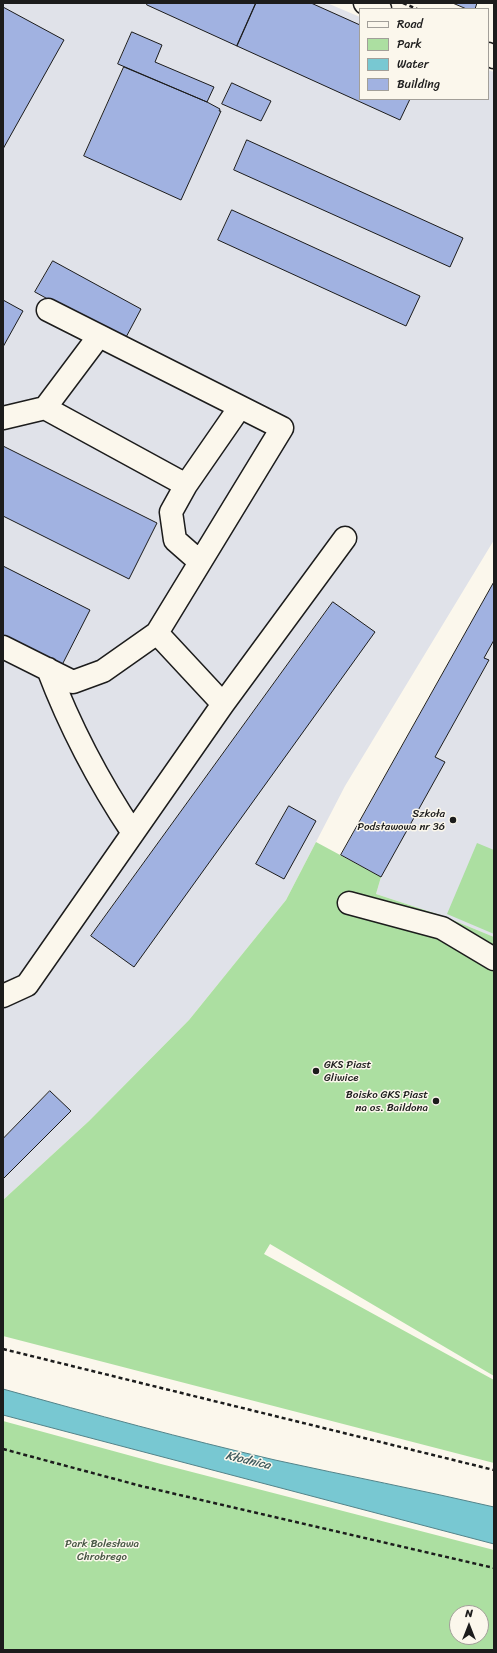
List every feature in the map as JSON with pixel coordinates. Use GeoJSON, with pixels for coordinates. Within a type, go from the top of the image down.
{"type":"FeatureCollection","features":[{"type":"Feature","properties":{"kind":"street"},"geometry":{"type":"LineString","coordinates":[[365,3],[378,8]]}},
{"type":"Feature","properties":{"kind":"street"},"geometry":{"type":"LineString","coordinates":[[3,647],[73,682],[103,671],[157,633],[282,428],[48,310]]}},
{"type":"Feature","properties":{"kind":"street"},"geometry":{"type":"LineString","coordinates":[[3,418],[45,408],[100,336]]}},
{"type":"Feature","properties":{"kind":"street"},"geometry":{"type":"LineString","coordinates":[[200,562],[175,540],[171,512],[186,485],[240,407]]}},
{"type":"Feature","properties":{"kind":"street"},"geometry":{"type":"LineString","coordinates":[[45,408],[186,485]]}},
{"type":"Feature","properties":{"kind":"street"},"geometry":{"type":"LineString","coordinates":[[3,996],[27,985],[223,704],[345,538]]}},
{"type":"Feature","properties":{"kind":"street"},"geometry":{"type":"LineString","coordinates":[[157,633],[223,704]]}},
{"type":"Feature","properties":{"kind":"street"},"geometry":{"type":"LineString","coordinates":[[48,670],[62,706],[88,757],[119,812],[133,833]]}},
{"type":"Feature","properties":{"kind":"street"},"geometry":{"type":"LineString","coordinates":[[349,903],[442,928],[494,959]]}},
{"type":"Feature","properties":{"kind":"path"},"geometry":{"type":"LineString","coordinates":[[403,3],[415,8]]}},
{"type":"Feature","properties":{"kind":"path"},"geometry":{"type":"LineString","coordinates":[[3,1349],[494,1470]]}},
{"type":"Feature","properties":{"kind":"path"},"geometry":{"type":"LineString","coordinates":[[3,1449],[141,1486],[494,1568]]}},
{"type":"Feature","properties":{"kind":"shaded area"},"geometry":{"type":"Polygon","coordinates":[[[3,3],[327,3],[359,17],[359,100],[489,100],[489,70],[494,72],[494,540],[345,786],[286,900],[189,1020],[89,1121],[3,1200],[3,3]]]}},
{"type":"Feature","properties":{"kind":"shaded area","name":"Szkoła Podstawowa nr 36"},"geometry":{"type":"Polygon","coordinates":[[[494,640],[494,937],[443,916],[376,894],[381,877],[445,762],[435,757],[489,661],[484,658],[494,640]]]}},
{"type":"Feature","properties":{"kind":"green space","name":"GKS Piast Gliwice"},"geometry":{"type":"Polygon","coordinates":[[[316,842],[381,877],[376,894],[443,916],[494,937],[494,1376],[270,1244],[264,1254],[494,1380],[494,1463],[3,1336],[3,1200],[89,1121],[189,1020],[286,900],[316,842]]]}},
{"type":"Feature","properties":{"kind":"green space"},"geometry":{"type":"Polygon","coordinates":[[[477,843],[494,850],[494,934],[447,914],[477,843]]]}},
{"type":"Feature","properties":{"kind":"green space","name":"Park Bolesława Chrobrego"},"geometry":{"type":"Polygon","coordinates":[[[3,1421],[161,1464],[494,1550],[494,1650],[3,1650],[3,1421]]]}},
{"type":"Feature","properties":{"kind":"water","name":"Kłodnica"},"geometry":{"type":"Polygon","coordinates":[[[3,1389],[241,1452],[494,1507],[494,1544],[3,1415],[3,1389]]]}},
{"type":"Feature","properties":{"kind":"building"},"geometry":{"type":"Polygon","coordinates":[[[147,3],[256,3],[237,46],[147,5],[147,3]]]}},
{"type":"Feature","properties":{"kind":"building"},"geometry":{"type":"Polygon","coordinates":[[[256,3],[311,3],[359,25],[359,100],[410,100],[400,120],[237,46],[256,3]]]}},
{"type":"Feature","properties":{"kind":"building"},"geometry":{"type":"Polygon","coordinates":[[[453,3],[477,3],[475,8],[465,8],[453,3]]]}},
{"type":"Feature","properties":{"kind":"building"},"geometry":{"type":"Polygon","coordinates":[[[3,7],[64,40],[3,149],[3,7]]]}},
{"type":"Feature","properties":{"kind":"building"},"geometry":{"type":"Polygon","coordinates":[[[132,32],[162,45],[155,62],[214,87],[207,102],[118,64],[132,32]]]}},
{"type":"Feature","properties":{"kind":"building"},"geometry":{"type":"Polygon","coordinates":[[[124,67],[207,102],[221,111],[181,200],[84,156],[124,67]]]}},
{"type":"Feature","properties":{"kind":"building"},"geometry":{"type":"Polygon","coordinates":[[[232,83],[271,101],[261,121],[222,104],[232,83]]]}},
{"type":"Feature","properties":{"kind":"building"},"geometry":{"type":"Polygon","coordinates":[[[247,140],[463,238],[450,267],[234,170],[247,140]]]}},
{"type":"Feature","properties":{"kind":"building"},"geometry":{"type":"Polygon","coordinates":[[[232,210],[420,296],[406,326],[218,240],[232,210]]]}},
{"type":"Feature","properties":{"kind":"building"},"geometry":{"type":"Polygon","coordinates":[[[53,261],[141,309],[124,341],[35,292],[53,261]]]}},
{"type":"Feature","properties":{"kind":"building"},"geometry":{"type":"Polygon","coordinates":[[[3,300],[23,311],[3,347],[3,300]]]}},
{"type":"Feature","properties":{"kind":"building"},"geometry":{"type":"Polygon","coordinates":[[[3,446],[157,523],[129,579],[3,516],[3,446]]]}},
{"type":"Feature","properties":{"kind":"building"},"geometry":{"type":"Polygon","coordinates":[[[3,566],[90,610],[62,665],[3,635],[3,566]]]}},
{"type":"Feature","properties":{"kind":"building"},"geometry":{"type":"Polygon","coordinates":[[[494,582],[494,640],[484,658],[489,660],[435,757],[445,762],[381,877],[341,855],[494,582]]]}},
{"type":"Feature","properties":{"kind":"building"},"geometry":{"type":"Polygon","coordinates":[[[333,602],[375,632],[134,967],[91,936],[333,602]]]}},
{"type":"Feature","properties":{"kind":"building"},"geometry":{"type":"Polygon","coordinates":[[[289,806],[316,821],[284,879],[256,864],[289,806]]]}},
{"type":"Feature","properties":{"kind":"building"},"geometry":{"type":"Polygon","coordinates":[[[50,1091],[71,1111],[3,1179],[3,1139],[50,1091]]]}},
{"type":"Feature","properties":{"kind":"place","name":"Szkoła Podstawowa nr 36"},"geometry":{"type":"Point","coordinates":[453,820]}},
{"type":"Feature","properties":{"kind":"place","name":"GKS Piast Gliwice"},"geometry":{"type":"Point","coordinates":[316,1071]}},
{"type":"Feature","properties":{"kind":"place","name":"Boisko GKS Piast na os. Baildona"},"geometry":{"type":"Point","coordinates":[436,1101]}}]}
